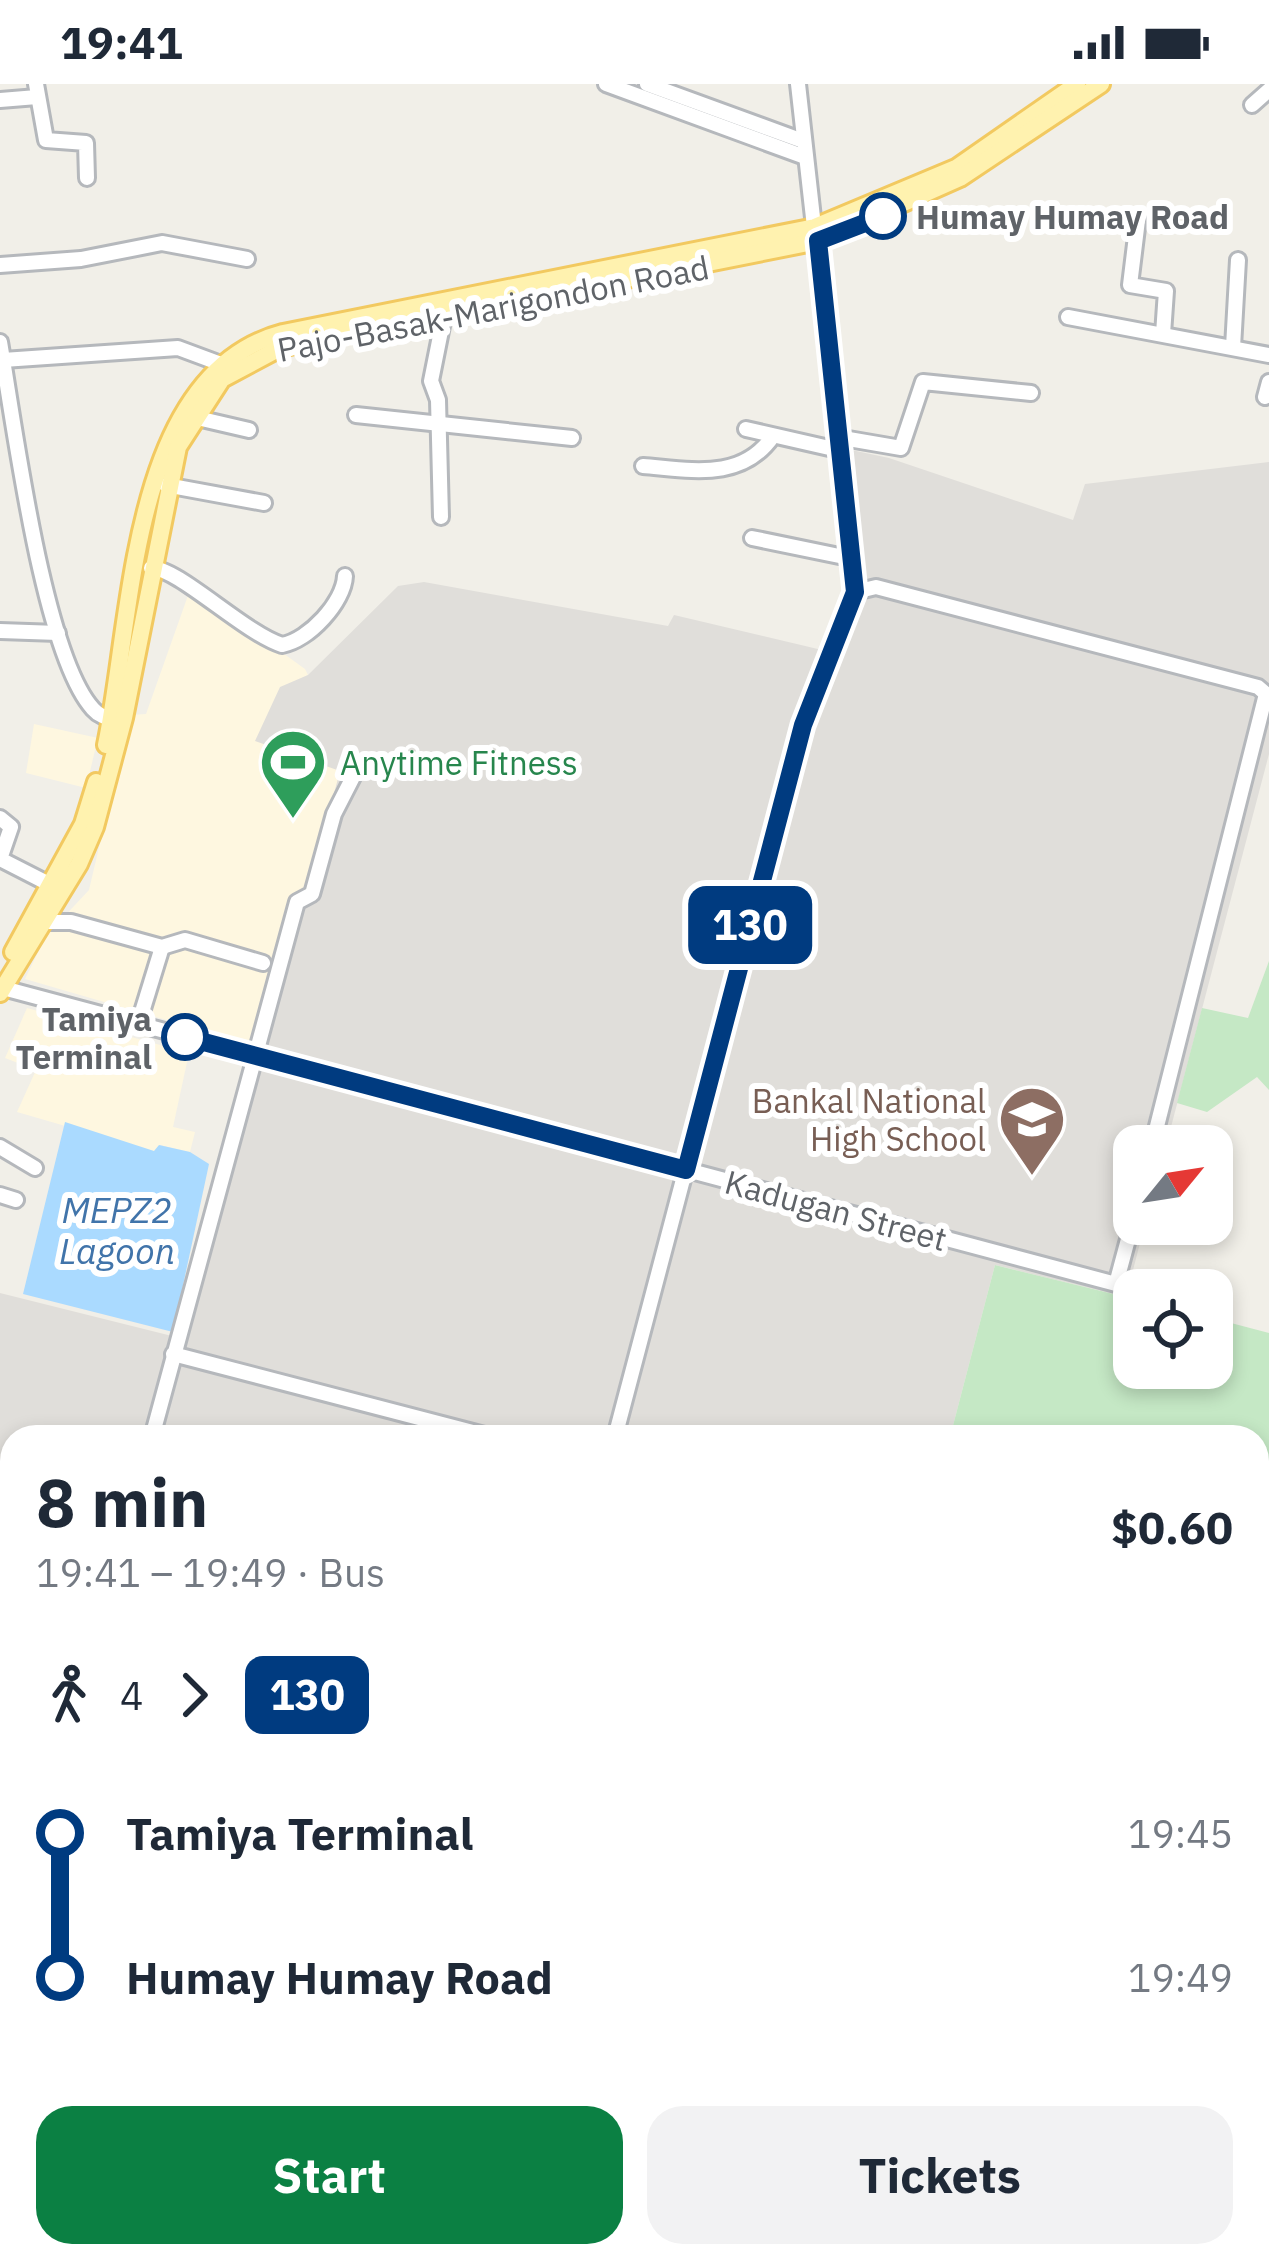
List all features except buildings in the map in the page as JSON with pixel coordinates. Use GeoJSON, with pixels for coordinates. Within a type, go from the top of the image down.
{"type":"FeatureCollection","features":[{"type":"Feature","properties":{"kind":"main road","name":"Pajo-Basak-Marigondon Road"},"geometry":{"type":"LineString","coordinates":[[817,234],[956,168],[1077,84]]}},
{"type":"Feature","properties":{"kind":"main road","name":"Pajo-Basak-Marigondon Road"},"geometry":{"type":"LineString","coordinates":[[117,720],[159,462],[182,412],[221,364],[264,338],[467,304],[817,234],[960,178],[1101,84]]}},
{"type":"Feature","properties":{"kind":"main road","name":"Pajo-Basak-Marigondon Road"},"geometry":{"type":"LineString","coordinates":[[1,985],[95,827],[166,485],[194,417],[222,379],[255,357],[444,316],[467,304]]}},
{"type":"Feature","properties":{"kind":"main road","name":"Pajo-Basak-Marigondon Road"},"geometry":{"type":"LineString","coordinates":[[1,985],[44,922],[54,893]]}},
{"type":"Feature","properties":{"kind":"street"},"geometry":{"type":"LineString","coordinates":[[606,84],[676,103],[804,149]]}},
{"type":"Feature","properties":{"kind":"street"},"geometry":{"type":"LineString","coordinates":[[647,84],[676,103]]}},
{"type":"Feature","properties":{"kind":"street"},"geometry":{"type":"LineString","coordinates":[[618,1425],[803,725],[855,592],[798,84]]}},
{"type":"Feature","properties":{"kind":"street"},"geometry":{"type":"LineString","coordinates":[[1252,105],[1269,90]]}},
{"type":"Feature","properties":{"kind":"street"},"geometry":{"type":"LineString","coordinates":[[0,100],[36,91],[46,140],[86,143],[87,178]]}},
{"type":"Feature","properties":{"kind":"street"},"geometry":{"type":"LineString","coordinates":[[1138,220],[1130,285],[1166,291],[1163,334]]}},
{"type":"Feature","properties":{"kind":"street"},"geometry":{"type":"LineString","coordinates":[[0,266],[81,259],[162,243],[247,259]]}},
{"type":"Feature","properties":{"kind":"street"},"geometry":{"type":"LineString","coordinates":[[1233,347],[1238,260]]}},
{"type":"Feature","properties":{"kind":"street"},"geometry":{"type":"LineString","coordinates":[[441,517],[431,381],[444,316]]}},
{"type":"Feature","properties":{"kind":"street"},"geometry":{"type":"LineString","coordinates":[[1068,317],[1269,355]]}},
{"type":"Feature","properties":{"kind":"street"},"geometry":{"type":"LineString","coordinates":[[0,342],[56,628],[86,698],[100,715],[117,720]]}},
{"type":"Feature","properties":{"kind":"street"},"geometry":{"type":"LineString","coordinates":[[2,366],[178,347],[221,364]]}},
{"type":"Feature","properties":{"kind":"street"},"geometry":{"type":"LineString","coordinates":[[746,429],[895,452],[901,448],[923,382],[1031,394]]}},
{"type":"Feature","properties":{"kind":"street"},"geometry":{"type":"LineString","coordinates":[[356,416],[572,438]]}},
{"type":"Feature","properties":{"kind":"street"},"geometry":{"type":"LineString","coordinates":[[194,417],[249,430]]}},
{"type":"Feature","properties":{"kind":"street"},"geometry":{"type":"LineString","coordinates":[[643,466],[739,467],[760,454],[773,436]]}},
{"type":"Feature","properties":{"kind":"street"},"geometry":{"type":"LineString","coordinates":[[166,485],[264,502]]}},
{"type":"Feature","properties":{"kind":"street"},"geometry":{"type":"LineString","coordinates":[[752,538],[850,558]]}},
{"type":"Feature","properties":{"kind":"street"},"geometry":{"type":"LineString","coordinates":[[151,568],[178,577],[209,604],[282,645],[325,619],[345,588],[345,576]]}},
{"type":"Feature","properties":{"kind":"street"},"geometry":{"type":"LineString","coordinates":[[855,592],[876,587],[1258,687],[1266,694],[1157,1125]]}},
{"type":"Feature","properties":{"kind":"street"},"geometry":{"type":"LineString","coordinates":[[5,632],[56,628]]}},
{"type":"Feature","properties":{"kind":"street"},"geometry":{"type":"LineString","coordinates":[[155,1425],[297,902],[312,894],[334,814],[354,775]]}},
{"type":"Feature","properties":{"kind":"street"},"geometry":{"type":"LineString","coordinates":[[0,818],[11,826],[0,859],[54,893],[71,922]]}},
{"type":"Feature","properties":{"kind":"street"},"geometry":{"type":"LineString","coordinates":[[44,922],[71,922],[162,947],[185,940],[262,963]]}},
{"type":"Feature","properties":{"kind":"street"},"geometry":{"type":"LineString","coordinates":[[138,1024],[162,947]]}},
{"type":"Feature","properties":{"kind":"street","name":"Kadugan Street"},"geometry":{"type":"LineString","coordinates":[[1,985],[1116,1284],[1126,1245]]}},
{"type":"Feature","properties":{"kind":"street"},"geometry":{"type":"LineString","coordinates":[[0,1147],[35,1168]]}},
{"type":"Feature","properties":{"kind":"street"},"geometry":{"type":"LineString","coordinates":[[0,1195],[16,1200]]}},
{"type":"Feature","properties":{"kind":"street"},"geometry":{"type":"LineString","coordinates":[[173,1354],[446,1425]]}},
{"type":"Feature","properties":{"kind":"shaded area"},"geometry":{"type":"Polygon","coordinates":[[[842,448],[889,458],[1073,520],[1085,484],[1269,462],[1269,754],[1172,1125],[1113,1125],[1113,1245],[1140,1245],[1133,1269],[1113,1269],[1113,1294],[995,1265],[953,1425],[0,1425],[0,1293],[188,1340],[340,771],[255,741],[280,687],[308,675],[398,586],[424,582],[668,626],[674,615],[822,650],[858,588],[842,448]]]}},
{"type":"Feature","properties":{"kind":"shaded area"},"geometry":{"type":"Polygon","coordinates":[[[191,587],[305,669],[308,675],[280,688],[341,771],[266,1049],[25,979],[46,936],[89,890],[130,715],[146,714],[191,587]]]}},
{"type":"Feature","properties":{"kind":"shaded area"},"geometry":{"type":"Polygon","coordinates":[[[34,724],[98,738],[86,788],[26,773],[34,724]]]}},
{"type":"Feature","properties":{"kind":"shaded area"},"geometry":{"type":"Polygon","coordinates":[[[27,1008],[189,1053],[173,1127],[195,1132],[190,1152],[160,1145],[155,1152],[17,1112],[36,1070],[5,1058],[27,1008]]]}},
{"type":"Feature","properties":{"kind":"green space"},"geometry":{"type":"Polygon","coordinates":[[[1269,961],[1269,1090],[1257,1077],[1207,1112],[1177,1103],[1202,1008],[1248,1018],[1269,961]]]}},
{"type":"Feature","properties":{"kind":"green space"},"geometry":{"type":"Polygon","coordinates":[[[995,1265],[1113,1294],[1113,1389],[1233,1389],[1233,1324],[1269,1333],[1269,1425],[953,1425],[995,1265]]]}},
{"type":"Feature","properties":{"kind":"water","name":"MEPZ2 Lagoon"},"geometry":{"type":"Polygon","coordinates":[[[65,1122],[154,1151],[159,1145],[190,1152],[209,1164],[173,1332],[23,1294],[65,1122]]]}},
{"type":"Feature","properties":{"kind":"bus line","name":"130"},"geometry":{"type":"LineString","coordinates":[[185,1037],[686,1170],[803,725],[855,592],[818,241],[883,216]]}},
{"type":"Feature","properties":{"kind":"place","name":"Humay Humay Road"},"geometry":{"type":"Point","coordinates":[883,216]}},
{"type":"Feature","properties":{"kind":"place","name":"Anytime Fitness"},"geometry":{"type":"Point","coordinates":[293,821]}},
{"type":"Feature","properties":{"kind":"place","name":"Tamiya Terminal"},"geometry":{"type":"Point","coordinates":[185,1037]}},
{"type":"Feature","properties":{"kind":"place","name":"Bankal National High School"},"geometry":{"type":"Point","coordinates":[1032,1178]}}]}
